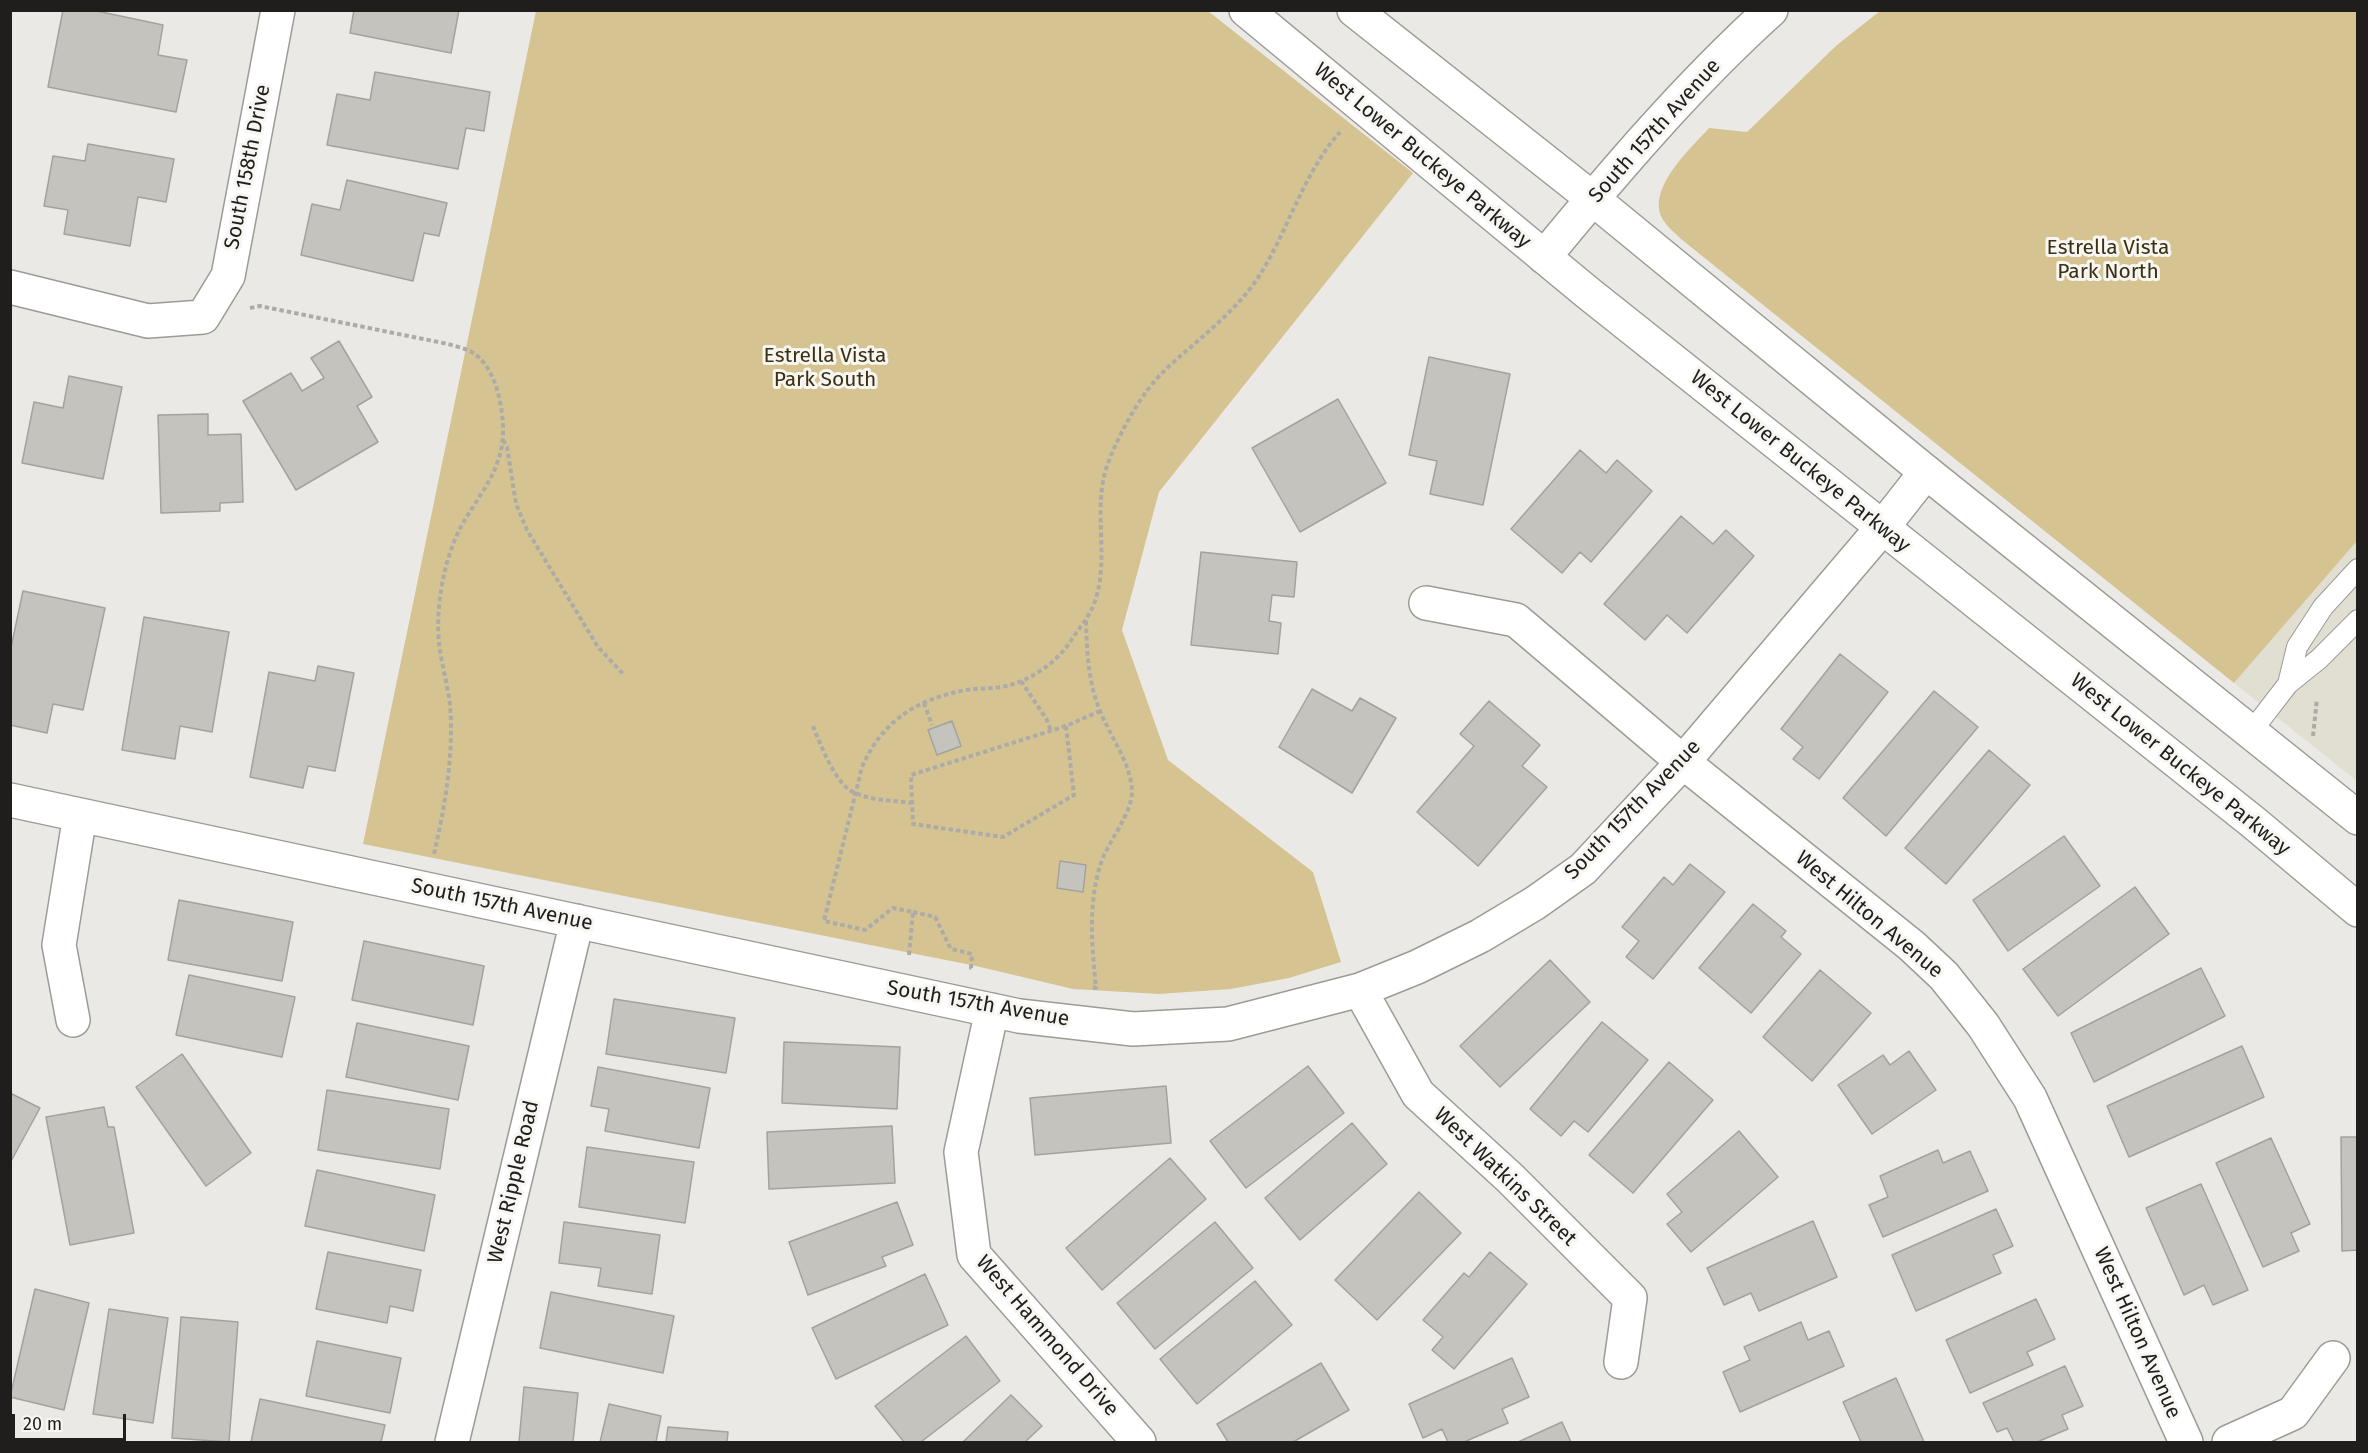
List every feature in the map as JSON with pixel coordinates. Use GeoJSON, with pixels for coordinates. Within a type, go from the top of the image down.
{"type":"FeatureCollection","features":[{"type":"Feature","properties":{"kind":"street","name":"South 158th Drive"},"geometry":{"type":"LineString","coordinates":[[202,317],[228,276],[278,10]]}},
{"type":"Feature","properties":{"kind":"street","name":"West Lower Buckeye Parkway"},"geometry":{"type":"LineString","coordinates":[[1246,10],[1544,257],[2253,822],[2358,910]]}},
{"type":"Feature","properties":{"kind":"street"},"geometry":{"type":"LineString","coordinates":[[1354,10],[1593,199],[1926,472],[2358,818]]}},
{"type":"Feature","properties":{"kind":"street","name":"South 157th Avenue"},"geometry":{"type":"LineString","coordinates":[[1544,257],[1654,129],[1713,65],[1771,10]]}},
{"type":"Feature","properties":{"kind":"street"},"geometry":{"type":"LineString","coordinates":[[10,287],[147,321],[202,317]]}},
{"type":"Feature","properties":{"kind":"street","name":"South 157th Avenue"},"geometry":{"type":"LineString","coordinates":[[10,800],[1018,1016],[1133,1029],[1228,1024],[1360,990],[1448,952],[1535,903],[1582,869],[1683,762],[1882,528],[1926,472]]}},
{"type":"Feature","properties":{"kind":"street","name":"West Hilton Avenue"},"geometry":{"type":"LineString","coordinates":[[1426,603],[1516,620],[1683,762],[1912,946],[1944,976],[1983,1025],[2030,1098],[2186,1443]]}},
{"type":"Feature","properties":{"kind":"street"},"geometry":{"type":"LineString","coordinates":[[74,1020],[59,945],[80,815]]}},
{"type":"Feature","properties":{"kind":"street","name":"West Ripple Road"},"geometry":{"type":"LineString","coordinates":[[452,1443],[577,921]]}},
{"type":"Feature","properties":{"kind":"street","name":"West Watkins Street"},"geometry":{"type":"LineString","coordinates":[[1360,990],[1418,1094],[1510,1178],[1630,1298],[1621,1362]]}},
{"type":"Feature","properties":{"kind":"street","name":"West Hammond Drive"},"geometry":{"type":"LineString","coordinates":[[992,1010],[961,1152],[974,1255],[1138,1443]]}},
{"type":"Feature","properties":{"kind":"street"},"geometry":{"type":"LineString","coordinates":[[2229,1443],[2293,1413],[2333,1358]]}},
{"type":"Feature","properties":{"kind":"lane"},"geometry":{"type":"LineString","coordinates":[[2289,684],[2297,648],[2323,607],[2358,569]]}},
{"type":"Feature","properties":{"kind":"lane"},"geometry":{"type":"LineString","coordinates":[[2251,732],[2289,684],[2319,659],[2358,620]]}},
{"type":"Feature","properties":{"kind":"path"},"geometry":{"type":"LineString","coordinates":[[1096,988],[1092,944],[1093,897],[1101,864],[1132,794],[1126,767],[1100,711],[1087,666],[1086,621],[1095,601],[1100,580],[1099,535],[1107,466],[1128,420],[1164,371],[1223,319],[1251,287],[1267,264],[1322,152],[1362,107]]}},
{"type":"Feature","properties":{"kind":"path"},"geometry":{"type":"LineString","coordinates":[[202,317],[260,306],[448,344],[470,351],[482,360],[492,376],[501,405],[501,452],[492,478],[462,525],[445,571],[438,626],[450,705],[451,765],[427,889]]}},
{"type":"Feature","properties":{"kind":"path"},"geometry":{"type":"LineString","coordinates":[[502,439],[507,447],[516,504],[527,530],[591,638],[624,675]]}},
{"type":"Feature","properties":{"kind":"path"},"geometry":{"type":"LineString","coordinates":[[981,970],[971,968],[972,954],[951,949],[935,917],[893,908],[865,930],[824,921],[862,767],[869,751],[899,716],[924,703],[966,690],[1002,687],[1039,672],[1056,657],[1072,639],[1076,629],[1086,621]]}},
{"type":"Feature","properties":{"kind":"path"},"geometry":{"type":"LineString","coordinates":[[1021,681],[1047,720],[1051,731]]}},
{"type":"Feature","properties":{"kind":"path"},"geometry":{"type":"LineString","coordinates":[[924,703],[932,726]]}},
{"type":"Feature","properties":{"kind":"path"},"geometry":{"type":"LineString","coordinates":[[1066,726],[1074,795],[1002,837],[913,824],[911,775],[1066,726],[1100,711]]}},
{"type":"Feature","properties":{"kind":"path"},"geometry":{"type":"LineString","coordinates":[[813,726],[823,749],[846,787],[855,792],[911,803]]}},
{"type":"Feature","properties":{"kind":"path"},"geometry":{"type":"LineString","coordinates":[[905,992],[914,912]]}},
{"type":"Feature","properties":{"kind":"shaded area"},"geometry":{"type":"Polygon","coordinates":[[[2357,541],[2357,781],[2234,683],[2357,541]]]}},
{"type":"Feature","properties":{"kind":"green space","name":"Estrella Vista Park South"},"geometry":{"type":"Polygon","coordinates":[[[536,11],[1208,11],[1413,173],[1159,492],[1122,630],[1168,760],[1313,872],[1341,962],[1289,978],[1231,989],[1159,994],[1073,989],[976,966],[363,844],[536,11]]]}},
{"type":"Feature","properties":{"kind":"green space","name":"Estrella Vista Park North"},"geometry":{"type":"Polygon","coordinates":[[[1880,11],[2357,11],[2357,541],[2234,683],[1681,239],[1662,218],[1659,206],[1660,194],[1666,182],[1682,157],[1709,128],[1747,132],[1837,45],[1880,11]]]}},
{"type":"Feature","properties":{"kind":"building"},"geometry":{"type":"Polygon","coordinates":[[[63,10],[92,10],[163,25],[158,55],[187,60],[176,112],[48,87],[63,10]]]}},
{"type":"Feature","properties":{"kind":"building"},"geometry":{"type":"Polygon","coordinates":[[[354,10],[459,10],[451,53],[350,33],[354,10]]]}},
{"type":"Feature","properties":{"kind":"building"},"geometry":{"type":"Polygon","coordinates":[[[375,72],[490,92],[484,131],[466,128],[458,169],[327,145],[337,94],[370,100],[375,72]]]}},
{"type":"Feature","properties":{"kind":"building"},"geometry":{"type":"Polygon","coordinates":[[[88,144],[174,159],[166,202],[138,197],[130,246],[64,234],[68,210],[44,206],[53,156],[85,161],[88,144]]]}},
{"type":"Feature","properties":{"kind":"building"},"geometry":{"type":"Polygon","coordinates":[[[347,180],[447,203],[439,236],[424,233],[413,281],[301,255],[312,204],[340,210],[347,180]]]}},
{"type":"Feature","properties":{"kind":"building"},"geometry":{"type":"Polygon","coordinates":[[[339,341],[372,397],[357,406],[378,442],[296,490],[243,401],[291,373],[302,391],[324,378],[311,358],[339,341]]]}},
{"type":"Feature","properties":{"kind":"building"},"geometry":{"type":"Polygon","coordinates":[[[1429,357],[1510,374],[1483,505],[1430,494],[1437,461],[1409,455],[1429,357]]]}},
{"type":"Feature","properties":{"kind":"building"},"geometry":{"type":"Polygon","coordinates":[[[69,376],[122,387],[103,479],[22,463],[34,402],[63,408],[69,376]]]}},
{"type":"Feature","properties":{"kind":"building"},"geometry":{"type":"Polygon","coordinates":[[[1338,399],[1386,483],[1300,532],[1252,448],[1338,399]]]}},
{"type":"Feature","properties":{"kind":"building"},"geometry":{"type":"Polygon","coordinates":[[[208,414],[208,435],[241,434],[243,502],[220,503],[220,511],[161,513],[158,415],[208,414]]]}},
{"type":"Feature","properties":{"kind":"building"},"geometry":{"type":"Polygon","coordinates":[[[1580,450],[1606,473],[1617,460],[1652,491],[1591,562],[1580,552],[1562,573],[1511,529],[1580,450]]]}},
{"type":"Feature","properties":{"kind":"building"},"geometry":{"type":"Polygon","coordinates":[[[1681,516],[1713,544],[1726,530],[1754,556],[1687,633],[1667,615],[1645,640],[1604,604],[1681,516]]]}},
{"type":"Feature","properties":{"kind":"building"},"geometry":{"type":"Polygon","coordinates":[[[1201,552],[1297,562],[1294,597],[1272,595],[1269,621],[1281,623],[1278,654],[1191,645],[1201,552]]]}},
{"type":"Feature","properties":{"kind":"building"},"geometry":{"type":"Polygon","coordinates":[[[23,591],[105,608],[83,710],[53,704],[47,733],[10,725],[10,652],[23,591]]]}},
{"type":"Feature","properties":{"kind":"building"},"geometry":{"type":"Polygon","coordinates":[[[144,617],[229,632],[212,732],[180,726],[175,759],[122,750],[144,617]]]}},
{"type":"Feature","properties":{"kind":"building"},"geometry":{"type":"Polygon","coordinates":[[[1840,654],[1888,692],[1819,779],[1793,759],[1803,747],[1781,729],[1840,654]]]}},
{"type":"Feature","properties":{"kind":"building"},"geometry":{"type":"Polygon","coordinates":[[[318,666],[354,673],[335,771],[308,766],[303,788],[250,777],[269,672],[315,681],[318,666]]]}},
{"type":"Feature","properties":{"kind":"building"},"geometry":{"type":"Polygon","coordinates":[[[1312,689],[1352,711],[1360,698],[1396,718],[1352,793],[1279,747],[1312,689]]]}},
{"type":"Feature","properties":{"kind":"building"},"geometry":{"type":"Polygon","coordinates":[[[1934,691],[1978,727],[1886,836],[1843,798],[1934,691]]]}},
{"type":"Feature","properties":{"kind":"building"},"geometry":{"type":"Polygon","coordinates":[[[1489,701],[1540,745],[1522,766],[1547,787],[1478,866],[1417,812],[1474,746],[1460,734],[1489,701]]]}},
{"type":"Feature","properties":{"kind":"building"},"geometry":{"type":"Polygon","coordinates":[[[952,721],[961,746],[937,755],[928,730],[952,721]]]}},
{"type":"Feature","properties":{"kind":"building"},"geometry":{"type":"Polygon","coordinates":[[[1989,750],[2030,785],[1946,884],[1905,848],[1989,750]]]}},
{"type":"Feature","properties":{"kind":"building"},"geometry":{"type":"Polygon","coordinates":[[[2064,836],[2100,886],[2008,951],[1973,900],[2064,836]]]}},
{"type":"Feature","properties":{"kind":"building"},"geometry":{"type":"Polygon","coordinates":[[[1060,861],[1086,865],[1083,892],[1057,888],[1060,861]]]}},
{"type":"Feature","properties":{"kind":"building"},"geometry":{"type":"Polygon","coordinates":[[[1690,864],[1725,892],[1653,979],[1626,957],[1639,941],[1622,927],[1664,877],[1673,885],[1690,864]]]}},
{"type":"Feature","properties":{"kind":"building"},"geometry":{"type":"Polygon","coordinates":[[[2135,887],[2169,934],[2058,1016],[2023,969],[2135,887]]]}},
{"type":"Feature","properties":{"kind":"building"},"geometry":{"type":"Polygon","coordinates":[[[179,900],[293,922],[282,981],[168,960],[179,900]]]}},
{"type":"Feature","properties":{"kind":"building"},"geometry":{"type":"Polygon","coordinates":[[[1753,904],[1786,931],[1781,937],[1801,954],[1751,1013],[1699,968],[1753,904]]]}},
{"type":"Feature","properties":{"kind":"building"},"geometry":{"type":"Polygon","coordinates":[[[364,941],[484,966],[473,1025],[352,1000],[364,941]]]}},
{"type":"Feature","properties":{"kind":"building"},"geometry":{"type":"Polygon","coordinates":[[[1550,960],[1590,1002],[1500,1087],[1460,1046],[1550,960]]]}},
{"type":"Feature","properties":{"kind":"building"},"geometry":{"type":"Polygon","coordinates":[[[2201,968],[2225,1016],[2094,1082],[2071,1033],[2201,968]]]}},
{"type":"Feature","properties":{"kind":"building"},"geometry":{"type":"Polygon","coordinates":[[[1820,970],[1871,1013],[1812,1081],[1763,1037],[1820,970]]]}},
{"type":"Feature","properties":{"kind":"building"},"geometry":{"type":"Polygon","coordinates":[[[189,975],[295,997],[282,1057],[176,1035],[189,975]]]}},
{"type":"Feature","properties":{"kind":"building"},"geometry":{"type":"Polygon","coordinates":[[[614,999],[735,1018],[726,1073],[606,1054],[614,999]]]}},
{"type":"Feature","properties":{"kind":"building"},"geometry":{"type":"Polygon","coordinates":[[[1602,1022],[1648,1060],[1588,1132],[1574,1121],[1561,1136],[1530,1109],[1602,1022]]]}},
{"type":"Feature","properties":{"kind":"building"},"geometry":{"type":"Polygon","coordinates":[[[357,1023],[469,1046],[458,1100],[346,1077],[357,1023]]]}},
{"type":"Feature","properties":{"kind":"building"},"geometry":{"type":"Polygon","coordinates":[[[784,1042],[900,1047],[897,1109],[782,1103],[784,1042]]]}},
{"type":"Feature","properties":{"kind":"building"},"geometry":{"type":"Polygon","coordinates":[[[2242,1046],[2264,1097],[2129,1157],[2107,1106],[2242,1046]]]}},
{"type":"Feature","properties":{"kind":"building"},"geometry":{"type":"Polygon","coordinates":[[[1909,1051],[1936,1090],[1872,1134],[1838,1085],[1883,1055],[1890,1065],[1909,1051]]]}},
{"type":"Feature","properties":{"kind":"building"},"geometry":{"type":"Polygon","coordinates":[[[182,1054],[251,1153],[206,1186],[136,1087],[182,1054]]]}},
{"type":"Feature","properties":{"kind":"building"},"geometry":{"type":"Polygon","coordinates":[[[1669,1062],[1713,1100],[1633,1193],[1589,1155],[1669,1062]]]}},
{"type":"Feature","properties":{"kind":"building"},"geometry":{"type":"Polygon","coordinates":[[[1308,1066],[1344,1113],[1246,1188],[1210,1141],[1308,1066]]]}},
{"type":"Feature","properties":{"kind":"building"},"geometry":{"type":"Polygon","coordinates":[[[598,1067],[710,1088],[699,1148],[605,1131],[609,1109],[591,1106],[598,1067]]]}},
{"type":"Feature","properties":{"kind":"building"},"geometry":{"type":"Polygon","coordinates":[[[1166,1086],[1171,1143],[1035,1155],[1030,1098],[1166,1086]]]}},
{"type":"Feature","properties":{"kind":"building"},"geometry":{"type":"Polygon","coordinates":[[[327,1090],[449,1109],[440,1169],[318,1150],[327,1090]]]}},
{"type":"Feature","properties":{"kind":"building"},"geometry":{"type":"Polygon","coordinates":[[[10,1093],[40,1108],[10,1163],[10,1093]]]}},
{"type":"Feature","properties":{"kind":"building"},"geometry":{"type":"Polygon","coordinates":[[[104,1107],[108,1127],[114,1127],[134,1233],[70,1245],[46,1117],[104,1107]]]}},
{"type":"Feature","properties":{"kind":"building"},"geometry":{"type":"Polygon","coordinates":[[[1352,1123],[1387,1164],[1300,1240],[1265,1198],[1352,1123]]]}},
{"type":"Feature","properties":{"kind":"building"},"geometry":{"type":"Polygon","coordinates":[[[892,1126],[895,1183],[769,1189],[767,1132],[892,1126]]]}},
{"type":"Feature","properties":{"kind":"building"},"geometry":{"type":"Polygon","coordinates":[[[1739,1131],[1778,1177],[1691,1252],[1667,1224],[1682,1212],[1667,1194],[1739,1131]]]}},
{"type":"Feature","properties":{"kind":"building"},"geometry":{"type":"Polygon","coordinates":[[[2341,1137],[2358,1137],[2358,1250],[2342,1251],[2341,1137]]]}},
{"type":"Feature","properties":{"kind":"building"},"geometry":{"type":"Polygon","coordinates":[[[2271,1138],[2310,1224],[2291,1233],[2299,1251],[2263,1267],[2216,1163],[2271,1138]]]}},
{"type":"Feature","properties":{"kind":"building"},"geometry":{"type":"Polygon","coordinates":[[[587,1147],[694,1162],[685,1223],[579,1207],[587,1147]]]}},
{"type":"Feature","properties":{"kind":"building"},"geometry":{"type":"Polygon","coordinates":[[[1938,1150],[1943,1163],[1970,1151],[1988,1191],[1883,1237],[1869,1205],[1888,1197],[1880,1176],[1938,1150]]]}},
{"type":"Feature","properties":{"kind":"building"},"geometry":{"type":"Polygon","coordinates":[[[1170,1158],[1206,1199],[1102,1290],[1066,1248],[1170,1158]]]}},
{"type":"Feature","properties":{"kind":"building"},"geometry":{"type":"Polygon","coordinates":[[[317,1170],[435,1195],[424,1251],[305,1226],[317,1170]]]}},
{"type":"Feature","properties":{"kind":"building"},"geometry":{"type":"Polygon","coordinates":[[[2201,1184],[2248,1290],[2213,1305],[2204,1285],[2184,1295],[2146,1208],[2201,1184]]]}},
{"type":"Feature","properties":{"kind":"building"},"geometry":{"type":"Polygon","coordinates":[[[1419,1192],[1461,1233],[1377,1320],[1335,1280],[1419,1192]]]}},
{"type":"Feature","properties":{"kind":"building"},"geometry":{"type":"Polygon","coordinates":[[[897,1202],[913,1245],[882,1257],[886,1266],[808,1295],[789,1242],[897,1202]]]}},
{"type":"Feature","properties":{"kind":"building"},"geometry":{"type":"Polygon","coordinates":[[[1996,1209],[2013,1246],[1993,1255],[2001,1273],[1916,1311],[1892,1255],[1996,1209]]]}},
{"type":"Feature","properties":{"kind":"building"},"geometry":{"type":"Polygon","coordinates":[[[1813,1221],[1837,1277],[1759,1311],[1751,1293],[1724,1305],[1707,1268],[1813,1221]]]}},
{"type":"Feature","properties":{"kind":"building"},"geometry":{"type":"Polygon","coordinates":[[[564,1222],[660,1235],[652,1294],[598,1286],[601,1268],[559,1263],[564,1222]]]}},
{"type":"Feature","properties":{"kind":"building"},"geometry":{"type":"Polygon","coordinates":[[[1215,1222],[1253,1268],[1155,1349],[1117,1303],[1215,1222]]]}},
{"type":"Feature","properties":{"kind":"building"},"geometry":{"type":"Polygon","coordinates":[[[328,1252],[421,1270],[413,1311],[390,1306],[387,1323],[316,1309],[328,1252]]]}},
{"type":"Feature","properties":{"kind":"building"},"geometry":{"type":"Polygon","coordinates":[[[1490,1252],[1527,1284],[1454,1369],[1432,1350],[1443,1337],[1423,1320],[1464,1273],[1469,1277],[1490,1252]]]}},
{"type":"Feature","properties":{"kind":"building"},"geometry":{"type":"Polygon","coordinates":[[[925,1274],[948,1325],[836,1379],[812,1328],[925,1274]]]}},
{"type":"Feature","properties":{"kind":"building"},"geometry":{"type":"Polygon","coordinates":[[[1255,1281],[1292,1325],[1197,1404],[1160,1359],[1255,1281]]]}},
{"type":"Feature","properties":{"kind":"building"},"geometry":{"type":"Polygon","coordinates":[[[35,1289],[89,1303],[64,1410],[10,1397],[35,1289]]]}},
{"type":"Feature","properties":{"kind":"building"},"geometry":{"type":"Polygon","coordinates":[[[551,1292],[674,1316],[663,1373],[540,1348],[551,1292]]]}},
{"type":"Feature","properties":{"kind":"building"},"geometry":{"type":"Polygon","coordinates":[[[2036,1299],[2055,1339],[2027,1352],[2033,1365],[1970,1393],[1946,1340],[2036,1299]]]}},
{"type":"Feature","properties":{"kind":"building"},"geometry":{"type":"Polygon","coordinates":[[[109,1309],[168,1318],[153,1423],[93,1414],[109,1309]]]}},
{"type":"Feature","properties":{"kind":"building"},"geometry":{"type":"Polygon","coordinates":[[[181,1317],[238,1322],[229,1442],[172,1438],[181,1317]]]}},
{"type":"Feature","properties":{"kind":"building"},"geometry":{"type":"Polygon","coordinates":[[[1801,1322],[1808,1340],[1829,1331],[1844,1366],[1740,1412],[1723,1372],[1750,1360],[1744,1347],[1801,1322]]]}},
{"type":"Feature","properties":{"kind":"building"},"geometry":{"type":"Polygon","coordinates":[[[966,1336],[1000,1381],[921,1442],[904,1442],[875,1406],[966,1336]]]}},
{"type":"Feature","properties":{"kind":"building"},"geometry":{"type":"Polygon","coordinates":[[[317,1341],[401,1358],[390,1413],[306,1396],[317,1341]]]}},
{"type":"Feature","properties":{"kind":"building"},"geometry":{"type":"Polygon","coordinates":[[[1512,1358],[1529,1397],[1502,1409],[1508,1423],[1464,1442],[1448,1442],[1442,1429],[1423,1438],[1409,1404],[1512,1358]]]}},
{"type":"Feature","properties":{"kind":"building"},"geometry":{"type":"Polygon","coordinates":[[[1321,1363],[1349,1410],[1293,1442],[1228,1442],[1217,1424],[1321,1363]]]}},
{"type":"Feature","properties":{"kind":"building"},"geometry":{"type":"Polygon","coordinates":[[[2065,1366],[2083,1406],[2062,1415],[2068,1429],[2037,1442],[2014,1442],[2007,1428],[1997,1432],[1983,1403],[2065,1366]]]}},
{"type":"Feature","properties":{"kind":"building"},"geometry":{"type":"Polygon","coordinates":[[[1896,1378],[1924,1442],[1861,1442],[1843,1402],[1896,1378]]]}},
{"type":"Feature","properties":{"kind":"building"},"geometry":{"type":"Polygon","coordinates":[[[524,1387],[578,1393],[573,1442],[519,1442],[524,1387]]]}},
{"type":"Feature","properties":{"kind":"building"},"geometry":{"type":"Polygon","coordinates":[[[1011,1395],[1042,1426],[1025,1442],[963,1442],[1011,1395]]]}},
{"type":"Feature","properties":{"kind":"building"},"geometry":{"type":"Polygon","coordinates":[[[260,1399],[385,1425],[381,1442],[251,1442],[260,1399]]]}},
{"type":"Feature","properties":{"kind":"building"},"geometry":{"type":"Polygon","coordinates":[[[609,1404],[661,1416],[656,1442],[600,1442],[609,1404]]]}},
{"type":"Feature","properties":{"kind":"building"},"geometry":{"type":"Polygon","coordinates":[[[1562,1422],[1571,1442],[1518,1442],[1562,1422]]]}},
{"type":"Feature","properties":{"kind":"building"},"geometry":{"type":"Polygon","coordinates":[[[668,1427],[728,1432],[727,1442],[666,1442],[668,1427]]]}}]}
